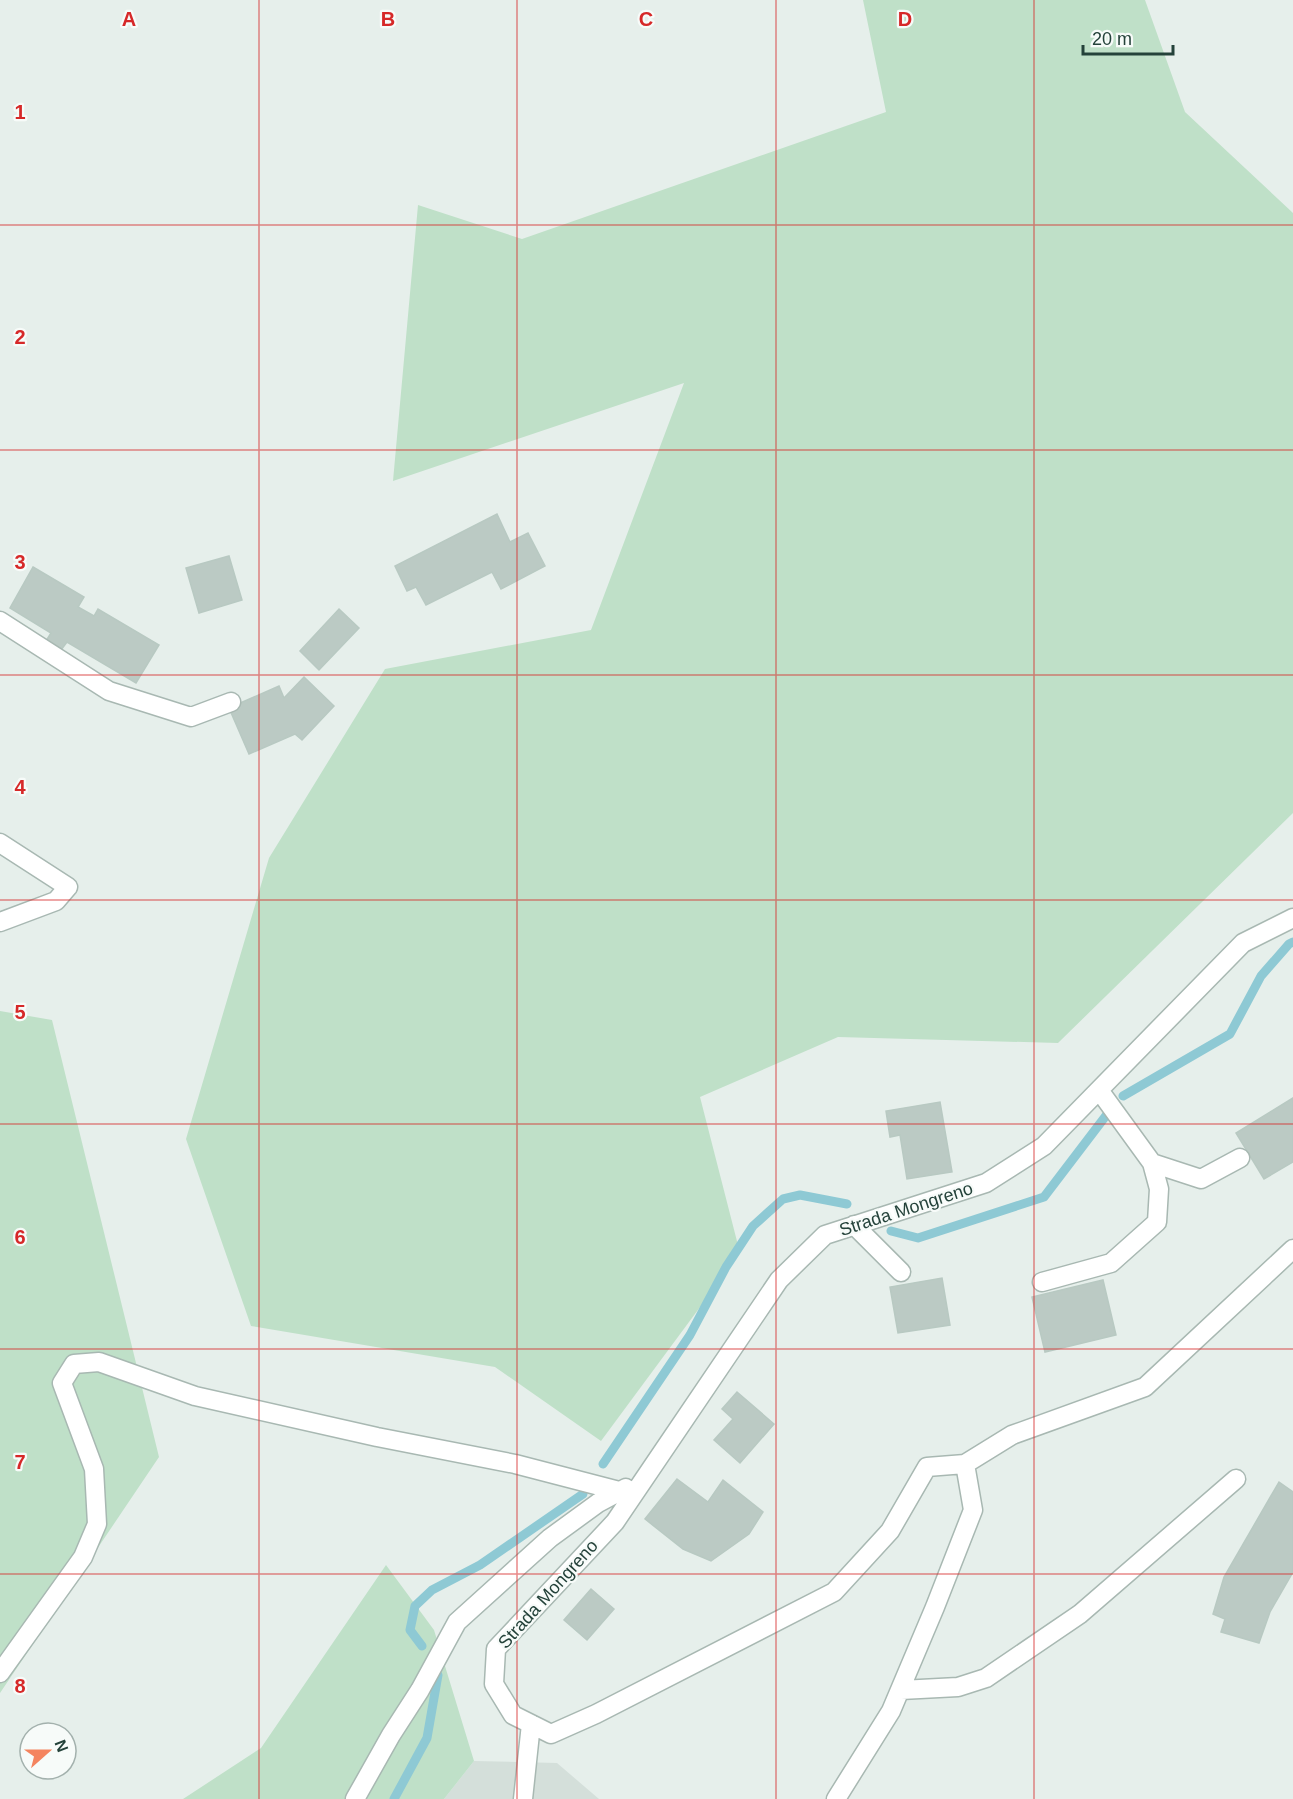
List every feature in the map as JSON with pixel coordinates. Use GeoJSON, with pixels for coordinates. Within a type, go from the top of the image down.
{"type":"FeatureCollection","features":[{"type":"Feature","properties":{"kind":"street"},"geometry":{"type":"LineString","coordinates":[[0,621],[109,692],[191,717],[231,702]]}},
{"type":"Feature","properties":{"kind":"street"},"geometry":{"type":"LineString","coordinates":[[0,843],[68,887],[56,901],[0,922]]}},
{"type":"Feature","properties":{"kind":"street","name":"Strada Mongreno"},"geometry":{"type":"LineString","coordinates":[[965,1464],[927,1467],[890,1531],[834,1592],[596,1714],[551,1734],[513,1716],[494,1684],[496,1649],[615,1522],[779,1280],[825,1235],[986,1183],[1044,1146],[1243,943],[1293,918]]}},
{"type":"Feature","properties":{"kind":"street"},"geometry":{"type":"LineString","coordinates":[[1042,1282],[1111,1263],[1157,1222],[1159,1189],[1152,1163],[1099,1090]]}},
{"type":"Feature","properties":{"kind":"street"},"geometry":{"type":"LineString","coordinates":[[1152,1163],[1201,1179],[1240,1158]]}},
{"type":"Feature","properties":{"kind":"street"},"geometry":{"type":"LineString","coordinates":[[854,1225],[901,1272]]}},
{"type":"Feature","properties":{"kind":"street"},"geometry":{"type":"LineString","coordinates":[[836,1799],[891,1711],[901,1690],[973,1510],[965,1464],[1012,1435],[1145,1387],[1293,1249]]}},
{"type":"Feature","properties":{"kind":"street"},"geometry":{"type":"LineString","coordinates":[[0,1673],[83,1557],[98,1524],[94,1469],[62,1383],[74,1364],[99,1362],[195,1396],[377,1437],[515,1464],[619,1491]]}},
{"type":"Feature","properties":{"kind":"street"},"geometry":{"type":"LineString","coordinates":[[901,1690],[958,1687],[986,1677],[1080,1614],[1236,1479]]}},
{"type":"Feature","properties":{"kind":"street"},"geometry":{"type":"LineString","coordinates":[[355,1799],[391,1735],[420,1690],[457,1622],[550,1538],[598,1503],[619,1491],[641,1484]]}},
{"type":"Feature","properties":{"kind":"street"},"geometry":{"type":"LineString","coordinates":[[523,1799],[531,1724]]}},
{"type":"Feature","properties":{"kind":"shaded area"},"geometry":{"type":"Polygon","coordinates":[[[474,1761],[557,1763],[599,1799],[444,1799],[474,1761]]]}},
{"type":"Feature","properties":{"kind":"green space"},"geometry":{"type":"Polygon","coordinates":[[[863,0],[1145,0],[1185,112],[1293,213],[1293,813],[1058,1043],[838,1037],[700,1097],[740,1253],[601,1441],[495,1367],[251,1326],[186,1139],[269,858],[385,669],[591,630],[684,383],[393,481],[418,205],[522,239],[886,112],[863,0]]]}},
{"type":"Feature","properties":{"kind":"green space"},"geometry":{"type":"Polygon","coordinates":[[[0,1011],[52,1020],[159,1457],[0,1693],[0,1011]]]}},
{"type":"Feature","properties":{"kind":"green space"},"geometry":{"type":"Polygon","coordinates":[[[386,1565],[434,1630],[474,1761],[444,1799],[183,1799],[261,1748],[386,1565]]]}},
{"type":"Feature","properties":{"kind":"building"},"geometry":{"type":"Polygon","coordinates":[[[497,514],[510,542],[528,533],[545,566],[501,589],[492,572],[426,605],[416,587],[407,591],[395,566],[497,514]]]}},
{"type":"Feature","properties":{"kind":"building"},"geometry":{"type":"Polygon","coordinates":[[[229,556],[242,600],[199,613],[186,568],[229,556]]]}},
{"type":"Feature","properties":{"kind":"building"},"geometry":{"type":"Polygon","coordinates":[[[33,567],[84,597],[78,607],[94,616],[98,609],[159,645],[136,683],[67,642],[61,650],[46,641],[51,633],[10,608],[33,567]]]}},
{"type":"Feature","properties":{"kind":"building"},"geometry":{"type":"Polygon","coordinates":[[[339,609],[359,628],[319,670],[300,651],[339,609]]]}},
{"type":"Feature","properties":{"kind":"building"},"geometry":{"type":"Polygon","coordinates":[[[304,677],[334,706],[302,740],[295,734],[249,754],[229,708],[279,686],[284,698],[304,677]]]}},
{"type":"Feature","properties":{"kind":"building"},"geometry":{"type":"Polygon","coordinates":[[[1293,1098],[1293,1162],[1264,1179],[1236,1133],[1293,1098]]]}},
{"type":"Feature","properties":{"kind":"building"},"geometry":{"type":"Polygon","coordinates":[[[940,1102],[952,1172],[907,1179],[900,1135],[890,1137],[886,1111],[940,1102]]]}},
{"type":"Feature","properties":{"kind":"building"},"geometry":{"type":"Polygon","coordinates":[[[942,1278],[950,1325],[898,1333],[890,1287],[942,1278]]]}},
{"type":"Feature","properties":{"kind":"building"},"geometry":{"type":"Polygon","coordinates":[[[1103,1280],[1116,1335],[1045,1352],[1032,1297],[1103,1280]]]}},
{"type":"Feature","properties":{"kind":"building"},"geometry":{"type":"Polygon","coordinates":[[[737,1392],[774,1424],[740,1463],[714,1440],[733,1419],[722,1409],[737,1392]]]}},
{"type":"Feature","properties":{"kind":"building"},"geometry":{"type":"Polygon","coordinates":[[[677,1479],[708,1502],[723,1480],[763,1512],[749,1534],[711,1561],[683,1549],[645,1519],[677,1479]]]}},
{"type":"Feature","properties":{"kind":"building"},"geometry":{"type":"Polygon","coordinates":[[[1279,1482],[1293,1492],[1293,1572],[1270,1612],[1259,1643],[1221,1632],[1225,1619],[1213,1614],[1224,1577],[1279,1482]]]}},
{"type":"Feature","properties":{"kind":"building"},"geometry":{"type":"Polygon","coordinates":[[[591,1589],[614,1609],[587,1640],[564,1620],[591,1589]]]}},
{"type":"Feature","properties":{"kind":"waterway"},"geometry":{"type":"LineString","coordinates":[[1123,1096],[1230,1034],[1261,976],[1293,942]]}},
{"type":"Feature","properties":{"kind":"waterway"},"geometry":{"type":"LineString","coordinates":[[891,1231],[918,1238],[1044,1197],[1108,1113]]}},
{"type":"Feature","properties":{"kind":"waterway"},"geometry":{"type":"LineString","coordinates":[[603,1464],[690,1335],[726,1267],[753,1226],[783,1199],[800,1195],[847,1204]]}},
{"type":"Feature","properties":{"kind":"waterway"},"geometry":{"type":"LineString","coordinates":[[422,1646],[410,1630],[415,1606],[432,1590],[480,1565],[583,1494]]}},
{"type":"Feature","properties":{"kind":"waterway"},"geometry":{"type":"LineString","coordinates":[[394,1799],[427,1738],[438,1675]]}}]}
